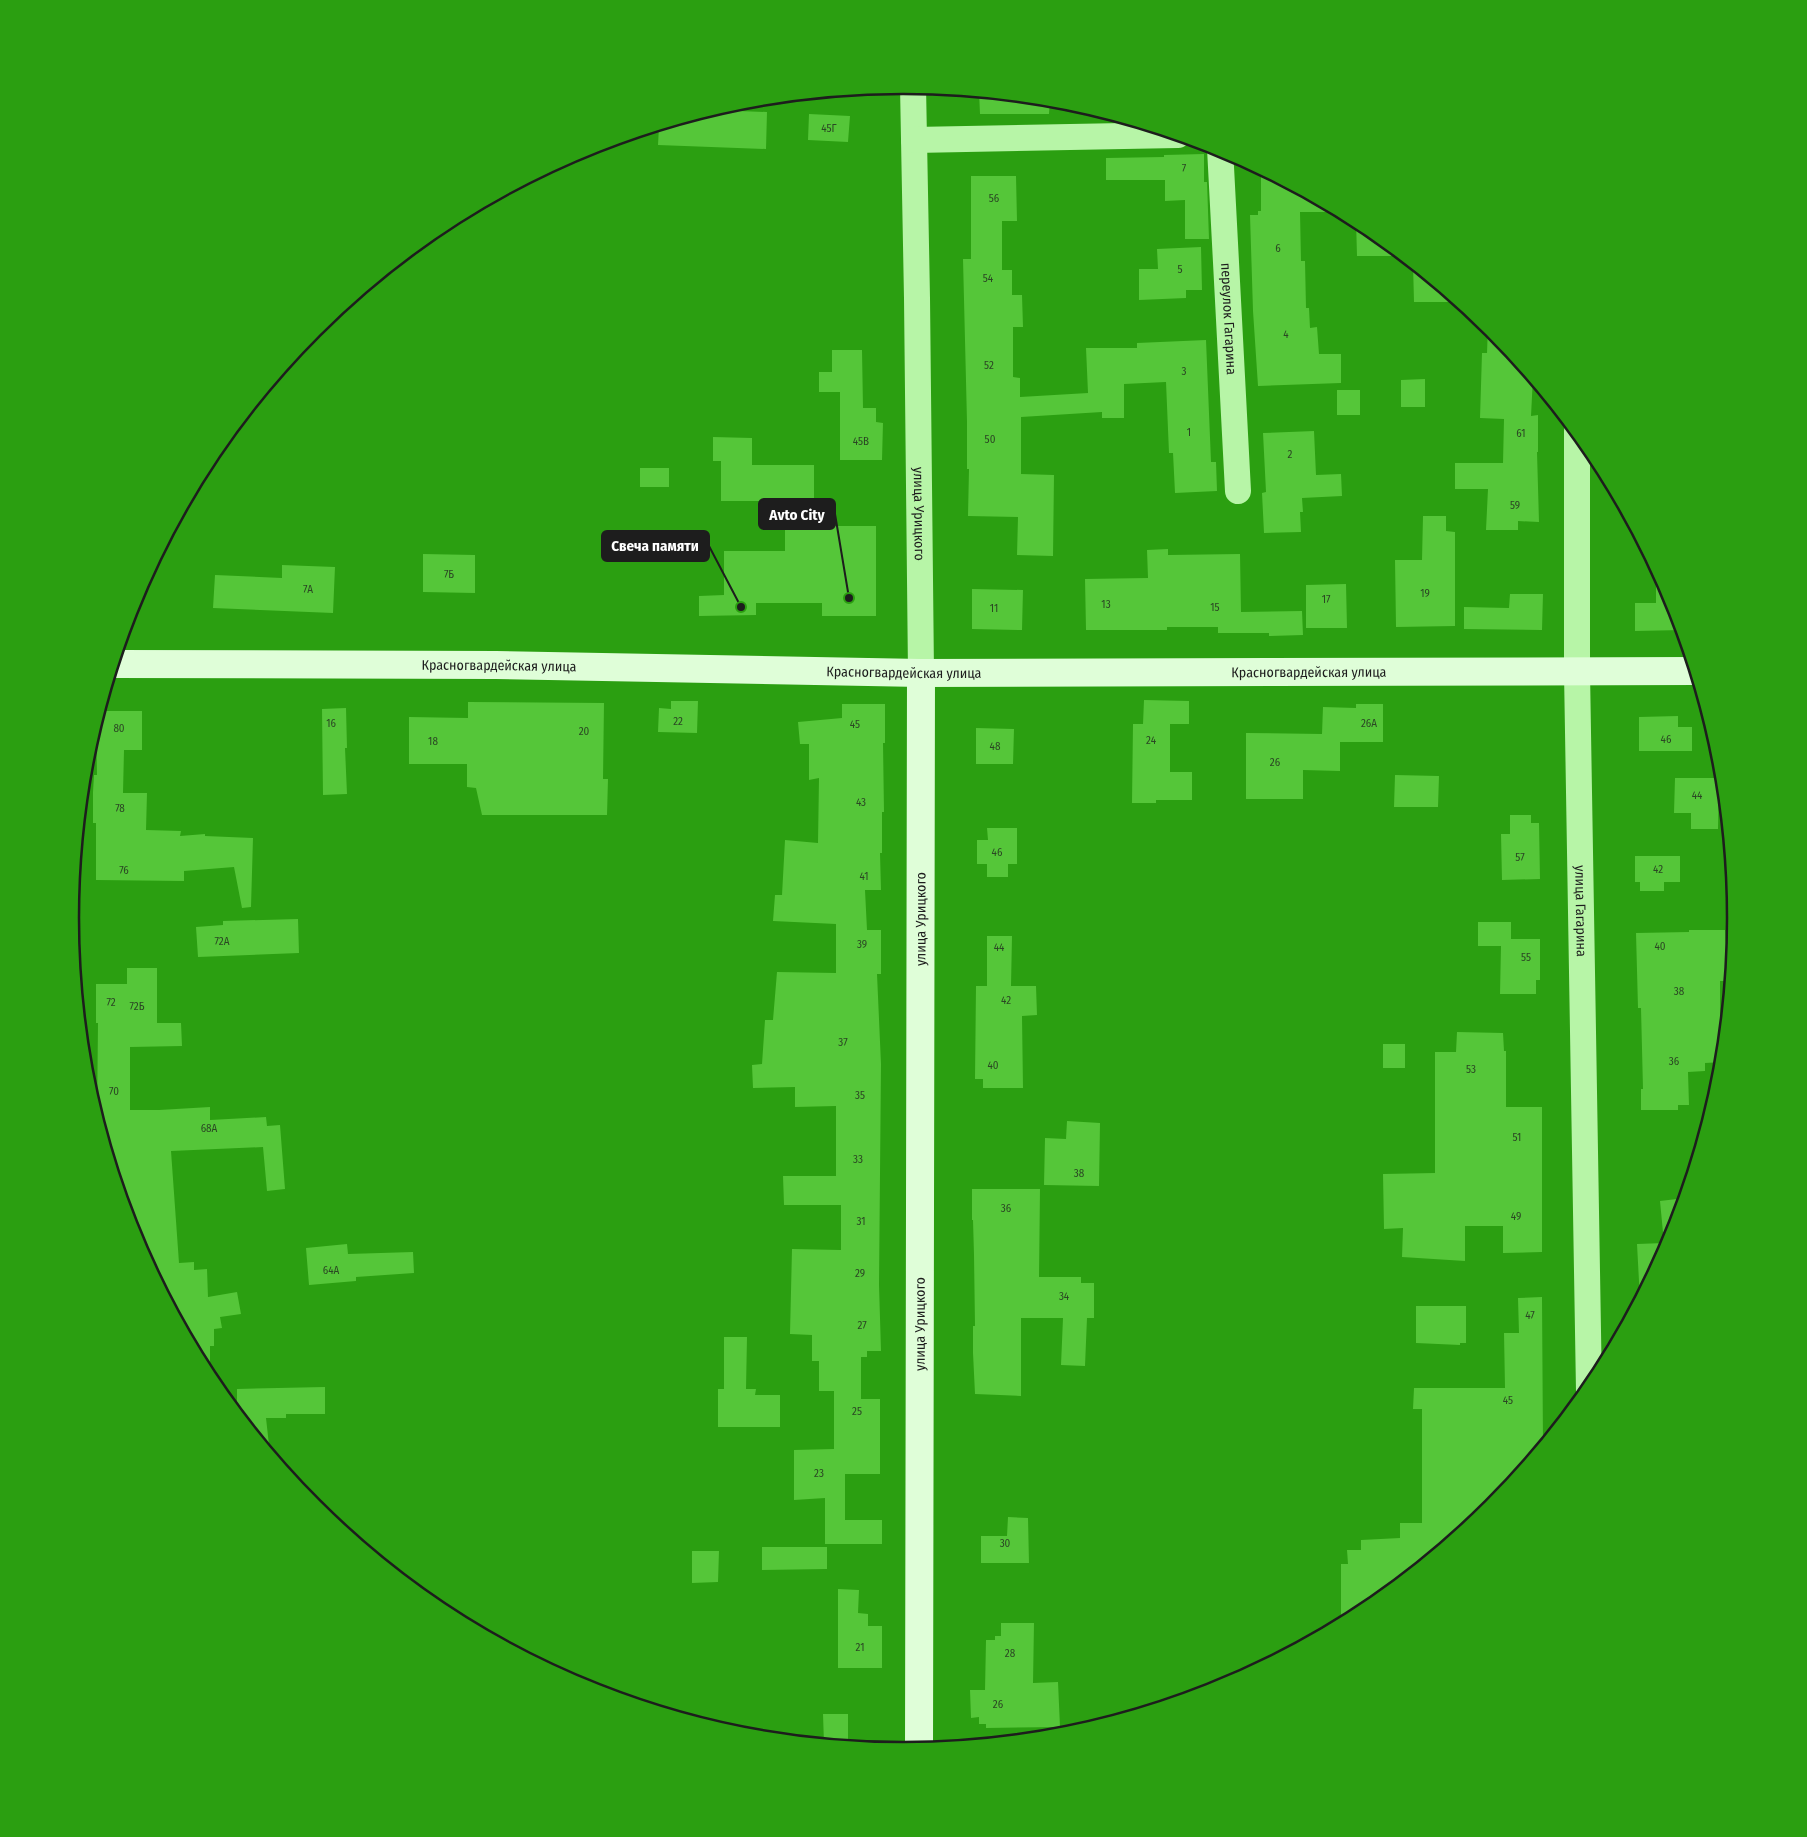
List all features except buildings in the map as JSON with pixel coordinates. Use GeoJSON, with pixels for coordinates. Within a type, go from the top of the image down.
{"type":"FeatureCollection","features":[{"type":"Feature","properties":{"kind":"main road","name":"Красногвардейская улица"},"geometry":{"type":"LineString","coordinates":[[120,664],[496,665],[921,673],[1690,671]]}},
{"type":"Feature","properties":{"kind":"main road","name":"улица Урицкого"},"geometry":{"type":"LineString","coordinates":[[919,1742],[921,673]]}},
{"type":"Feature","properties":{"kind":"street","name":"улица Урицкого"},"geometry":{"type":"LineString","coordinates":[[913,94],[921,673]]}},
{"type":"Feature","properties":{"kind":"street"},"geometry":{"type":"LineString","coordinates":[[914,140],[1160,135]]}},
{"type":"Feature","properties":{"kind":"street","name":"переулок Гагарина"},"geometry":{"type":"LineString","coordinates":[[1221,158],[1238,491]]}},
{"type":"Feature","properties":{"kind":"street","name":"улица Гагарина"},"geometry":{"type":"LineString","coordinates":[[1577,443],[1578,672],[1589,1377]]}},
{"type":"Feature","properties":{"kind":"place","name":"Avto City"},"geometry":{"type":"Point","coordinates":[849,598]}},
{"type":"Feature","properties":{"kind":"place","name":"Свеча памяти"},"geometry":{"type":"Point","coordinates":[741,607]}}]}
